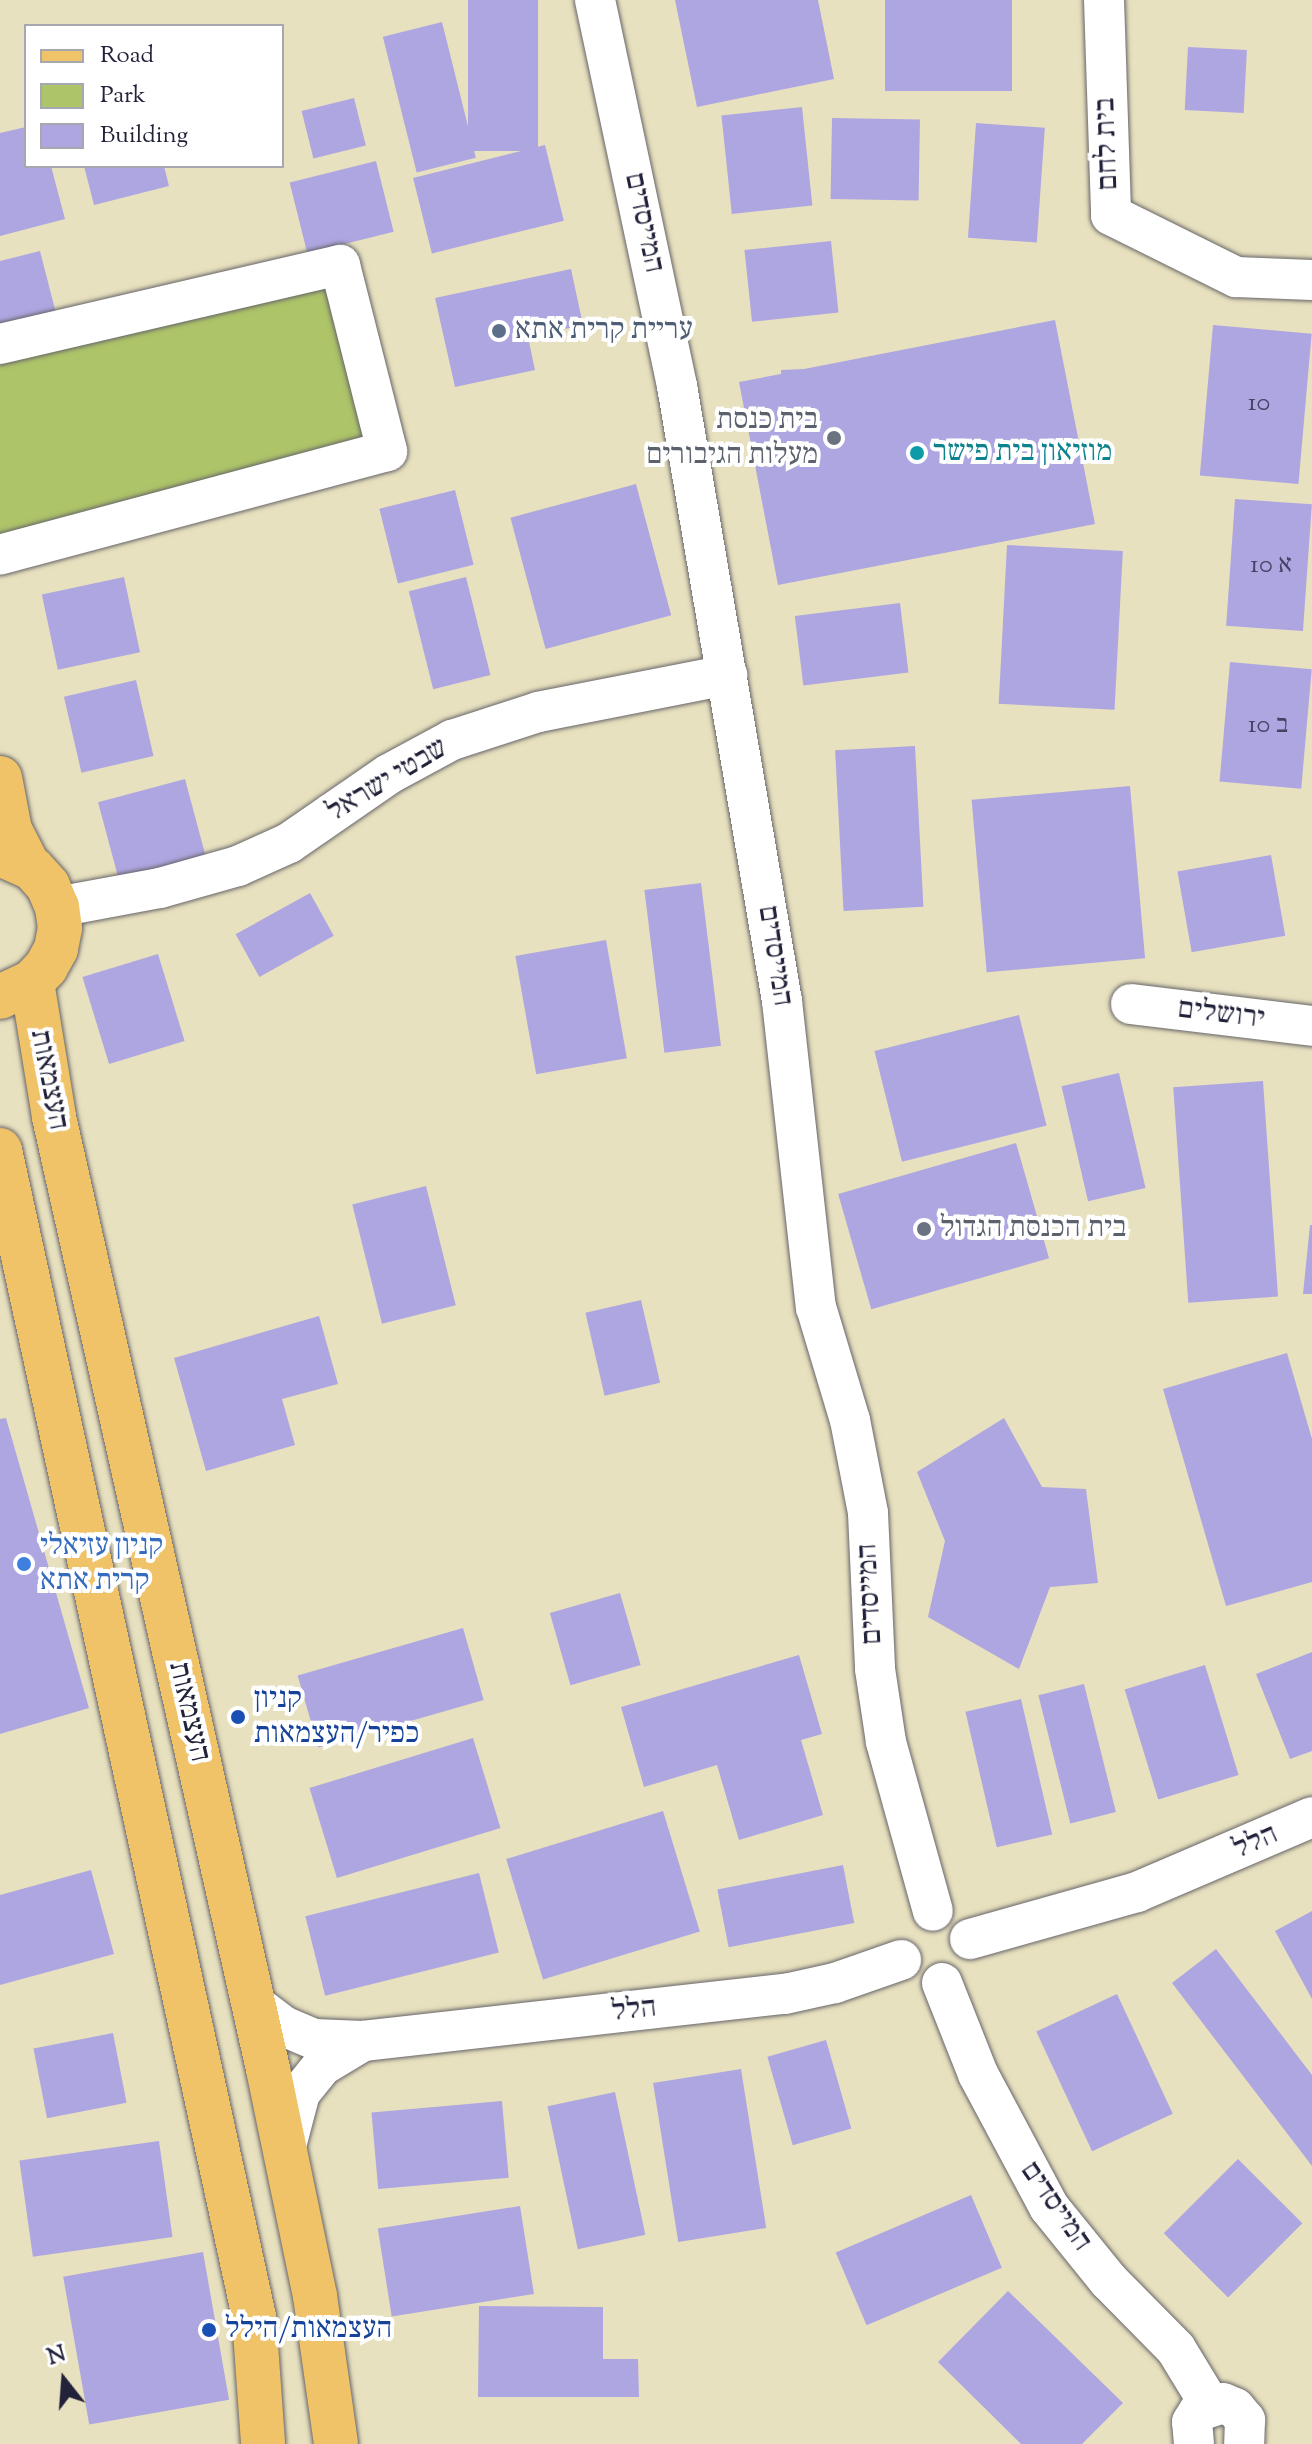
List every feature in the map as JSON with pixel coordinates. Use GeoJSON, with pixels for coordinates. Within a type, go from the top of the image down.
{"type":"FeatureCollection","features":[{"type":"Feature","properties":{"kind":"main road"},"geometry":{"type":"LineString","coordinates":[[0,778],[13,859],[48,886],[57,907],[60,928],[56,949],[46,967],[16,990]]}},
{"type":"Feature","properties":{"kind":"main road","name":"העצמאות"},"geometry":{"type":"LineString","coordinates":[[16,990],[51,1105],[253,2003],[315,2296],[336,2444]]}},
{"type":"Feature","properties":{"kind":"main road","name":"העצמאות"},"geometry":{"type":"LineString","coordinates":[[0,1150],[108,1661],[251,2303],[263,2444]]}},
{"type":"Feature","properties":{"kind":"street","name":"המייסדים"},"geometry":{"type":"LineString","coordinates":[[595,0],[677,386],[727,675],[782,1001],[816,1307],[850,1420],[868,1513],[875,1669],[886,1742],[933,1911]]}},
{"type":"Feature","properties":{"kind":"street","name":"בית לחם"},"geometry":{"type":"LineString","coordinates":[[1104,0],[1111,215],[1236,277],[1312,280]]}},
{"type":"Feature","properties":{"kind":"street"},"geometry":{"type":"LineString","coordinates":[[0,344],[340,265],[387,451],[0,555]]}},
{"type":"Feature","properties":{"kind":"street","name":"שבטי ישראל"},"geometry":{"type":"LineString","coordinates":[[57,907],[160,888],[238,866],[289,843],[389,774],[452,740],[538,712],[727,675]]}},
{"type":"Feature","properties":{"kind":"street","name":"ירושלים"},"geometry":{"type":"LineString","coordinates":[[1131,1004],[1312,1026]]}},
{"type":"Feature","properties":{"kind":"street","name":"הלל"},"geometry":{"type":"LineString","coordinates":[[970,1939],[1137,1892],[1312,1817]]}},
{"type":"Feature","properties":{"kind":"street"},"geometry":{"type":"LineString","coordinates":[[933,1911],[961,1921],[970,1939],[965,1967],[942,1983],[922,1981],[901,1960],[899,1939],[904,1928],[922,1914],[933,1911]]}},
{"type":"Feature","properties":{"kind":"street","name":"הלל"},"geometry":{"type":"LineString","coordinates":[[253,2003],[283,2026],[314,2039],[363,2041],[785,1994],[835,1983],[901,1960]]}},
{"type":"Feature","properties":{"kind":"street","name":"המייסדים"},"geometry":{"type":"LineString","coordinates":[[942,1983],[978,2074],[1049,2207],[1109,2281],[1176,2349],[1210,2405]]}},
{"type":"Feature","properties":{"kind":"street","name":"הלל"},"geometry":{"type":"LineString","coordinates":[[285,2150],[300,2093],[323,2065],[363,2041]]}},
{"type":"Feature","properties":{"kind":"street"},"geometry":{"type":"LineString","coordinates":[[1194,2444],[1192,2422],[1199,2411],[1223,2403],[1240,2412],[1247,2429],[1244,2444]]}},
{"type":"Feature","properties":{"kind":"green space"},"geometry":{"type":"Polygon","coordinates":[[[332,278],[375,438],[0,539],[0,352],[332,278]]]}},
{"type":"Feature","properties":{"kind":"building"},"geometry":{"type":"Polygon","coordinates":[[[468,0],[538,0],[538,151],[468,151],[468,0]]]}},
{"type":"Feature","properties":{"kind":"building"},"geometry":{"type":"Polygon","coordinates":[[[675,0],[818,0],[834,79],[697,107],[675,0]]]}},
{"type":"Feature","properties":{"kind":"building"},"geometry":{"type":"Polygon","coordinates":[[[885,0],[1012,0],[1012,91],[885,91],[885,0]]]}},
{"type":"Feature","properties":{"kind":"building"},"geometry":{"type":"Polygon","coordinates":[[[442,22],[476,158],[417,173],[383,37],[442,22]]]}},
{"type":"Feature","properties":{"kind":"building"},"geometry":{"type":"Polygon","coordinates":[[[1188,47],[1247,50],[1244,113],[1185,110],[1188,47]]]}},
{"type":"Feature","properties":{"kind":"building"},"geometry":{"type":"Polygon","coordinates":[[[354,98],[366,146],[313,159],[302,111],[354,98]]]}},
{"type":"Feature","properties":{"kind":"building"},"geometry":{"type":"Polygon","coordinates":[[[802,107],[812,205],[732,214],[721,115],[802,107]]]}},
{"type":"Feature","properties":{"kind":"building"},"geometry":{"type":"Polygon","coordinates":[[[832,118],[920,120],[919,201],[831,199],[832,118]]]}},
{"type":"Feature","properties":{"kind":"building"},"geometry":{"type":"Polygon","coordinates":[[[976,123],[1045,128],[1037,243],[968,238],[976,123]]]}},
{"type":"Feature","properties":{"kind":"building"},"geometry":{"type":"Polygon","coordinates":[[[24,127],[24,168],[52,168],[65,219],[0,236],[0,133],[24,127]]]}},
{"type":"Feature","properties":{"kind":"building"},"geometry":{"type":"Polygon","coordinates":[[[545,145],[564,221],[432,254],[413,178],[545,145]]]}},
{"type":"Feature","properties":{"kind":"building"},"geometry":{"type":"Polygon","coordinates":[[[376,161],[394,232],[307,253],[290,183],[376,161]]]}},
{"type":"Feature","properties":{"kind":"building"},"geometry":{"type":"Polygon","coordinates":[[[85,168],[164,168],[169,186],[94,205],[85,168]]]}},
{"type":"Feature","properties":{"kind":"building"},"geometry":{"type":"Polygon","coordinates":[[[831,241],[839,313],[752,322],[744,250],[831,241]]]}},
{"type":"Feature","properties":{"kind":"building"},"geometry":{"type":"Polygon","coordinates":[[[40,251],[57,317],[0,332],[0,261],[40,251]]]}},
{"type":"Feature","properties":{"kind":"building","name":"עריית קרית אתא"},"geometry":{"type":"Polygon","coordinates":[[[571,269],[583,325],[528,337],[535,370],[455,387],[435,298],[571,269]]]}},
{"type":"Feature","properties":{"kind":"building","name":"מוזיאון בית פישר"},"geometry":{"type":"Polygon","coordinates":[[[1055,320],[1095,524],[778,585],[739,382],[781,374],[781,370],[804,369],[1055,320]]]}},
{"type":"Feature","properties":{"kind":"building"},"geometry":{"type":"Polygon","coordinates":[[[1213,325],[1312,334],[1298,484],[1200,475],[1213,325]]]}},
{"type":"Feature","properties":{"kind":"building"},"geometry":{"type":"Polygon","coordinates":[[[636,484],[671,615],[546,649],[510,518],[636,484]]]}},
{"type":"Feature","properties":{"kind":"building"},"geometry":{"type":"Polygon","coordinates":[[[455,490],[474,565],[398,584],[379,509],[455,490]]]}},
{"type":"Feature","properties":{"kind":"building"},"geometry":{"type":"Polygon","coordinates":[[[1235,499],[1312,504],[1303,631],[1226,626],[1235,499]]]}},
{"type":"Feature","properties":{"kind":"building"},"geometry":{"type":"Polygon","coordinates":[[[1007,545],[1123,551],[1115,710],[999,704],[1007,545]]]}},
{"type":"Feature","properties":{"kind":"building"},"geometry":{"type":"Polygon","coordinates":[[[124,577],[140,652],[58,670],[42,594],[124,577]]]}},
{"type":"Feature","properties":{"kind":"building"},"geometry":{"type":"Polygon","coordinates":[[[466,577],[490,675],[433,689],[409,591],[466,577]]]}},
{"type":"Feature","properties":{"kind":"building"},"geometry":{"type":"Polygon","coordinates":[[[900,603],[909,672],[803,685],[795,616],[900,603]]]}},
{"type":"Feature","properties":{"kind":"building"},"geometry":{"type":"Polygon","coordinates":[[[1230,662],[1312,669],[1301,789],[1220,782],[1230,662]]]}},
{"type":"Feature","properties":{"kind":"building"},"geometry":{"type":"Polygon","coordinates":[[[136,680],[154,756],[81,773],[64,697],[136,680]]]}},
{"type":"Feature","properties":{"kind":"building"},"geometry":{"type":"Polygon","coordinates":[[[915,746],[923,907],[844,911],[835,750],[915,746]]]}},
{"type":"Feature","properties":{"kind":"building"},"geometry":{"type":"Polygon","coordinates":[[[185,779],[206,858],[119,881],[98,802],[185,779]]]}},
{"type":"Feature","properties":{"kind":"building"},"geometry":{"type":"Polygon","coordinates":[[[1130,786],[1145,958],[987,972],[972,800],[1130,786]]]}},
{"type":"Feature","properties":{"kind":"building"},"geometry":{"type":"Polygon","coordinates":[[[1271,855],[1285,936],[1192,952],[1177,871],[1271,855]]]}},
{"type":"Feature","properties":{"kind":"building"},"geometry":{"type":"Polygon","coordinates":[[[701,883],[721,1046],[664,1053],[644,890],[701,883]]]}},
{"type":"Feature","properties":{"kind":"building"},"geometry":{"type":"Polygon","coordinates":[[[310,893],[334,936],[259,977],[236,934],[310,893]]]}},
{"type":"Feature","properties":{"kind":"building"},"geometry":{"type":"Polygon","coordinates":[[[606,940],[627,1058],[536,1074],[515,956],[606,940]]]}},
{"type":"Feature","properties":{"kind":"building"},"geometry":{"type":"Polygon","coordinates":[[[158,954],[185,1041],[109,1064],[82,977],[158,954]]]}},
{"type":"Feature","properties":{"kind":"building"},"geometry":{"type":"Polygon","coordinates":[[[1019,1015],[1047,1126],[902,1162],[874,1051],[1019,1015]]]}},
{"type":"Feature","properties":{"kind":"building"},"geometry":{"type":"Polygon","coordinates":[[[1119,1073],[1146,1188],[1088,1201],[1062,1086],[1119,1073]]]}},
{"type":"Feature","properties":{"kind":"building"},"geometry":{"type":"Polygon","coordinates":[[[1263,1081],[1278,1296],[1188,1303],[1173,1087],[1263,1081]]]}},
{"type":"Feature","properties":{"kind":"building"},"geometry":{"type":"Polygon","coordinates":[[[1016,1143],[1049,1258],[871,1309],[838,1194],[1016,1143]]]}},
{"type":"Feature","properties":{"kind":"building"},"geometry":{"type":"Polygon","coordinates":[[[426,1186],[456,1305],[382,1324],[352,1204],[426,1186]]]}},
{"type":"Feature","properties":{"kind":"building"},"geometry":{"type":"Polygon","coordinates":[[[1310,1225],[1312,1294],[1303,1294],[1310,1225]]]}},
{"type":"Feature","properties":{"kind":"building"},"geometry":{"type":"Polygon","coordinates":[[[641,1300],[660,1383],[605,1396],[585,1313],[641,1300]]]}},
{"type":"Feature","properties":{"kind":"building"},"geometry":{"type":"Polygon","coordinates":[[[319,1316],[338,1384],[282,1399],[295,1445],[206,1471],[174,1358],[319,1316]]]}},
{"type":"Feature","properties":{"kind":"building"},"geometry":{"type":"Polygon","coordinates":[[[1287,1353],[1312,1439],[1312,1582],[1226,1606],[1163,1389],[1287,1353]]]}},
{"type":"Feature","properties":{"kind":"building","name":"קניון עזיאלי קרית אתא"},"geometry":{"type":"Polygon","coordinates":[[[6,1418],[89,1708],[0,1734],[0,1419],[6,1418]]]}},
{"type":"Feature","properties":{"kind":"building"},"geometry":{"type":"Polygon","coordinates":[[[1004,1418],[1042,1487],[1086,1489],[1098,1583],[1050,1587],[1019,1669],[928,1617],[945,1541],[917,1472],[1004,1418]]]}},
{"type":"Feature","properties":{"kind":"building"},"geometry":{"type":"Polygon","coordinates":[[[620,1593],[641,1665],[571,1685],[550,1613],[620,1593]]]}},
{"type":"Feature","properties":{"kind":"building"},"geometry":{"type":"Polygon","coordinates":[[[463,1628],[484,1700],[318,1748],[298,1675],[463,1628]]]}},
{"type":"Feature","properties":{"kind":"building"},"geometry":{"type":"Polygon","coordinates":[[[1312,1652],[1312,1751],[1290,1759],[1256,1674],[1312,1652]]]}},
{"type":"Feature","properties":{"kind":"building"},"geometry":{"type":"Polygon","coordinates":[[[799,1655],[822,1734],[801,1740],[823,1815],[739,1840],[717,1765],[644,1787],[621,1707],[799,1655]]]}},
{"type":"Feature","properties":{"kind":"building"},"geometry":{"type":"Polygon","coordinates":[[[1205,1665],[1239,1775],[1158,1800],[1125,1690],[1205,1665]]]}},
{"type":"Feature","properties":{"kind":"building"},"geometry":{"type":"Polygon","coordinates":[[[1084,1684],[1116,1812],[1070,1823],[1038,1695],[1084,1684]]]}},
{"type":"Feature","properties":{"kind":"building"},"geometry":{"type":"Polygon","coordinates":[[[1021,1699],[1052,1834],[997,1847],[965,1712],[1021,1699]]]}},
{"type":"Feature","properties":{"kind":"building"},"geometry":{"type":"Polygon","coordinates":[[[473,1738],[500,1828],[337,1878],[309,1788],[473,1738]]]}},
{"type":"Feature","properties":{"kind":"building"},"geometry":{"type":"Polygon","coordinates":[[[663,1811],[700,1931],[543,1979],[506,1859],[663,1811]]]}},
{"type":"Feature","properties":{"kind":"building"},"geometry":{"type":"Polygon","coordinates":[[[843,1865],[854,1923],[729,1947],[717,1889],[843,1865]]]}},
{"type":"Feature","properties":{"kind":"building"},"geometry":{"type":"Polygon","coordinates":[[[91,1870],[114,1954],[0,1985],[0,1895],[91,1870]]]}},
{"type":"Feature","properties":{"kind":"building"},"geometry":{"type":"Polygon","coordinates":[[[479,1873],[499,1953],[325,1996],[305,1916],[479,1873]]]}},
{"type":"Feature","properties":{"kind":"building"},"geometry":{"type":"Polygon","coordinates":[[[1312,1911],[1312,1999],[1275,1931],[1312,1911]]]}},
{"type":"Feature","properties":{"kind":"building"},"geometry":{"type":"Polygon","coordinates":[[[1216,1949],[1312,2075],[1312,2166],[1172,1983],[1216,1949]]]}},
{"type":"Feature","properties":{"kind":"building"},"geometry":{"type":"Polygon","coordinates":[[[1117,1994],[1173,2114],[1092,2151],[1036,2032],[1117,1994]]]}},
{"type":"Feature","properties":{"kind":"building"},"geometry":{"type":"Polygon","coordinates":[[[113,2033],[127,2103],[47,2118],[33,2048],[113,2033]]]}},
{"type":"Feature","properties":{"kind":"building"},"geometry":{"type":"Polygon","coordinates":[[[826,2040],[851,2128],[793,2145],[767,2057],[826,2040]]]}},
{"type":"Feature","properties":{"kind":"building"},"geometry":{"type":"Polygon","coordinates":[[[741,2069],[766,2228],[678,2242],[653,2083],[741,2069]]]}},
{"type":"Feature","properties":{"kind":"building"},"geometry":{"type":"Polygon","coordinates":[[[615,2092],[645,2235],[578,2249],[548,2106],[615,2092]]]}},
{"type":"Feature","properties":{"kind":"building"},"geometry":{"type":"Polygon","coordinates":[[[502,2101],[509,2178],[378,2189],[371,2112],[502,2101]]]}},
{"type":"Feature","properties":{"kind":"building"},"geometry":{"type":"Polygon","coordinates":[[[159,2141],[172,2237],[33,2257],[19,2161],[159,2141]]]}},
{"type":"Feature","properties":{"kind":"building"},"geometry":{"type":"Polygon","coordinates":[[[1238,2159],[1302,2223],[1228,2298],[1164,2233],[1238,2159]]]}},
{"type":"Feature","properties":{"kind":"building"},"geometry":{"type":"Polygon","coordinates":[[[971,2195],[1002,2268],[867,2325],[836,2252],[971,2195]]]}},
{"type":"Feature","properties":{"kind":"building"},"geometry":{"type":"Polygon","coordinates":[[[520,2206],[534,2294],[392,2316],[378,2229],[520,2206]]]}},
{"type":"Feature","properties":{"kind":"building"},"geometry":{"type":"Polygon","coordinates":[[[203,2252],[229,2400],[89,2424],[63,2277],[203,2252]]]}},
{"type":"Feature","properties":{"kind":"building"},"geometry":{"type":"Polygon","coordinates":[[[1008,2291],[1123,2403],[1082,2444],[1021,2444],[938,2362],[1008,2291]]]}},
{"type":"Feature","properties":{"kind":"building"},"geometry":{"type":"Polygon","coordinates":[[[479,2306],[603,2307],[603,2359],[638,2359],[639,2397],[478,2397],[479,2306]]]}},
{"type":"Feature","properties":{"kind":"place","name":"עריית קרית אתא"},"geometry":{"type":"Point","coordinates":[499,331]}},
{"type":"Feature","properties":{"kind":"place","name":"בית כנסת מעלות הגיבורים"},"geometry":{"type":"Point","coordinates":[834,438]}},
{"type":"Feature","properties":{"kind":"place","name":"מוזיאון בית פישר"},"geometry":{"type":"Point","coordinates":[917,453]}},
{"type":"Feature","properties":{"kind":"place","name":"בית הכנסת הגדול"},"geometry":{"type":"Point","coordinates":[924,1229]}},
{"type":"Feature","properties":{"kind":"place","name":"קניון עזיאלי קרית אתא"},"geometry":{"type":"Point","coordinates":[24,1564]}},
{"type":"Feature","properties":{"kind":"place","name":"קניון כפיר/העצמאות"},"geometry":{"type":"Point","coordinates":[238,1717]}},
{"type":"Feature","properties":{"kind":"place","name":"העצמאות/הילל"},"geometry":{"type":"Point","coordinates":[209,2330]}}]}
